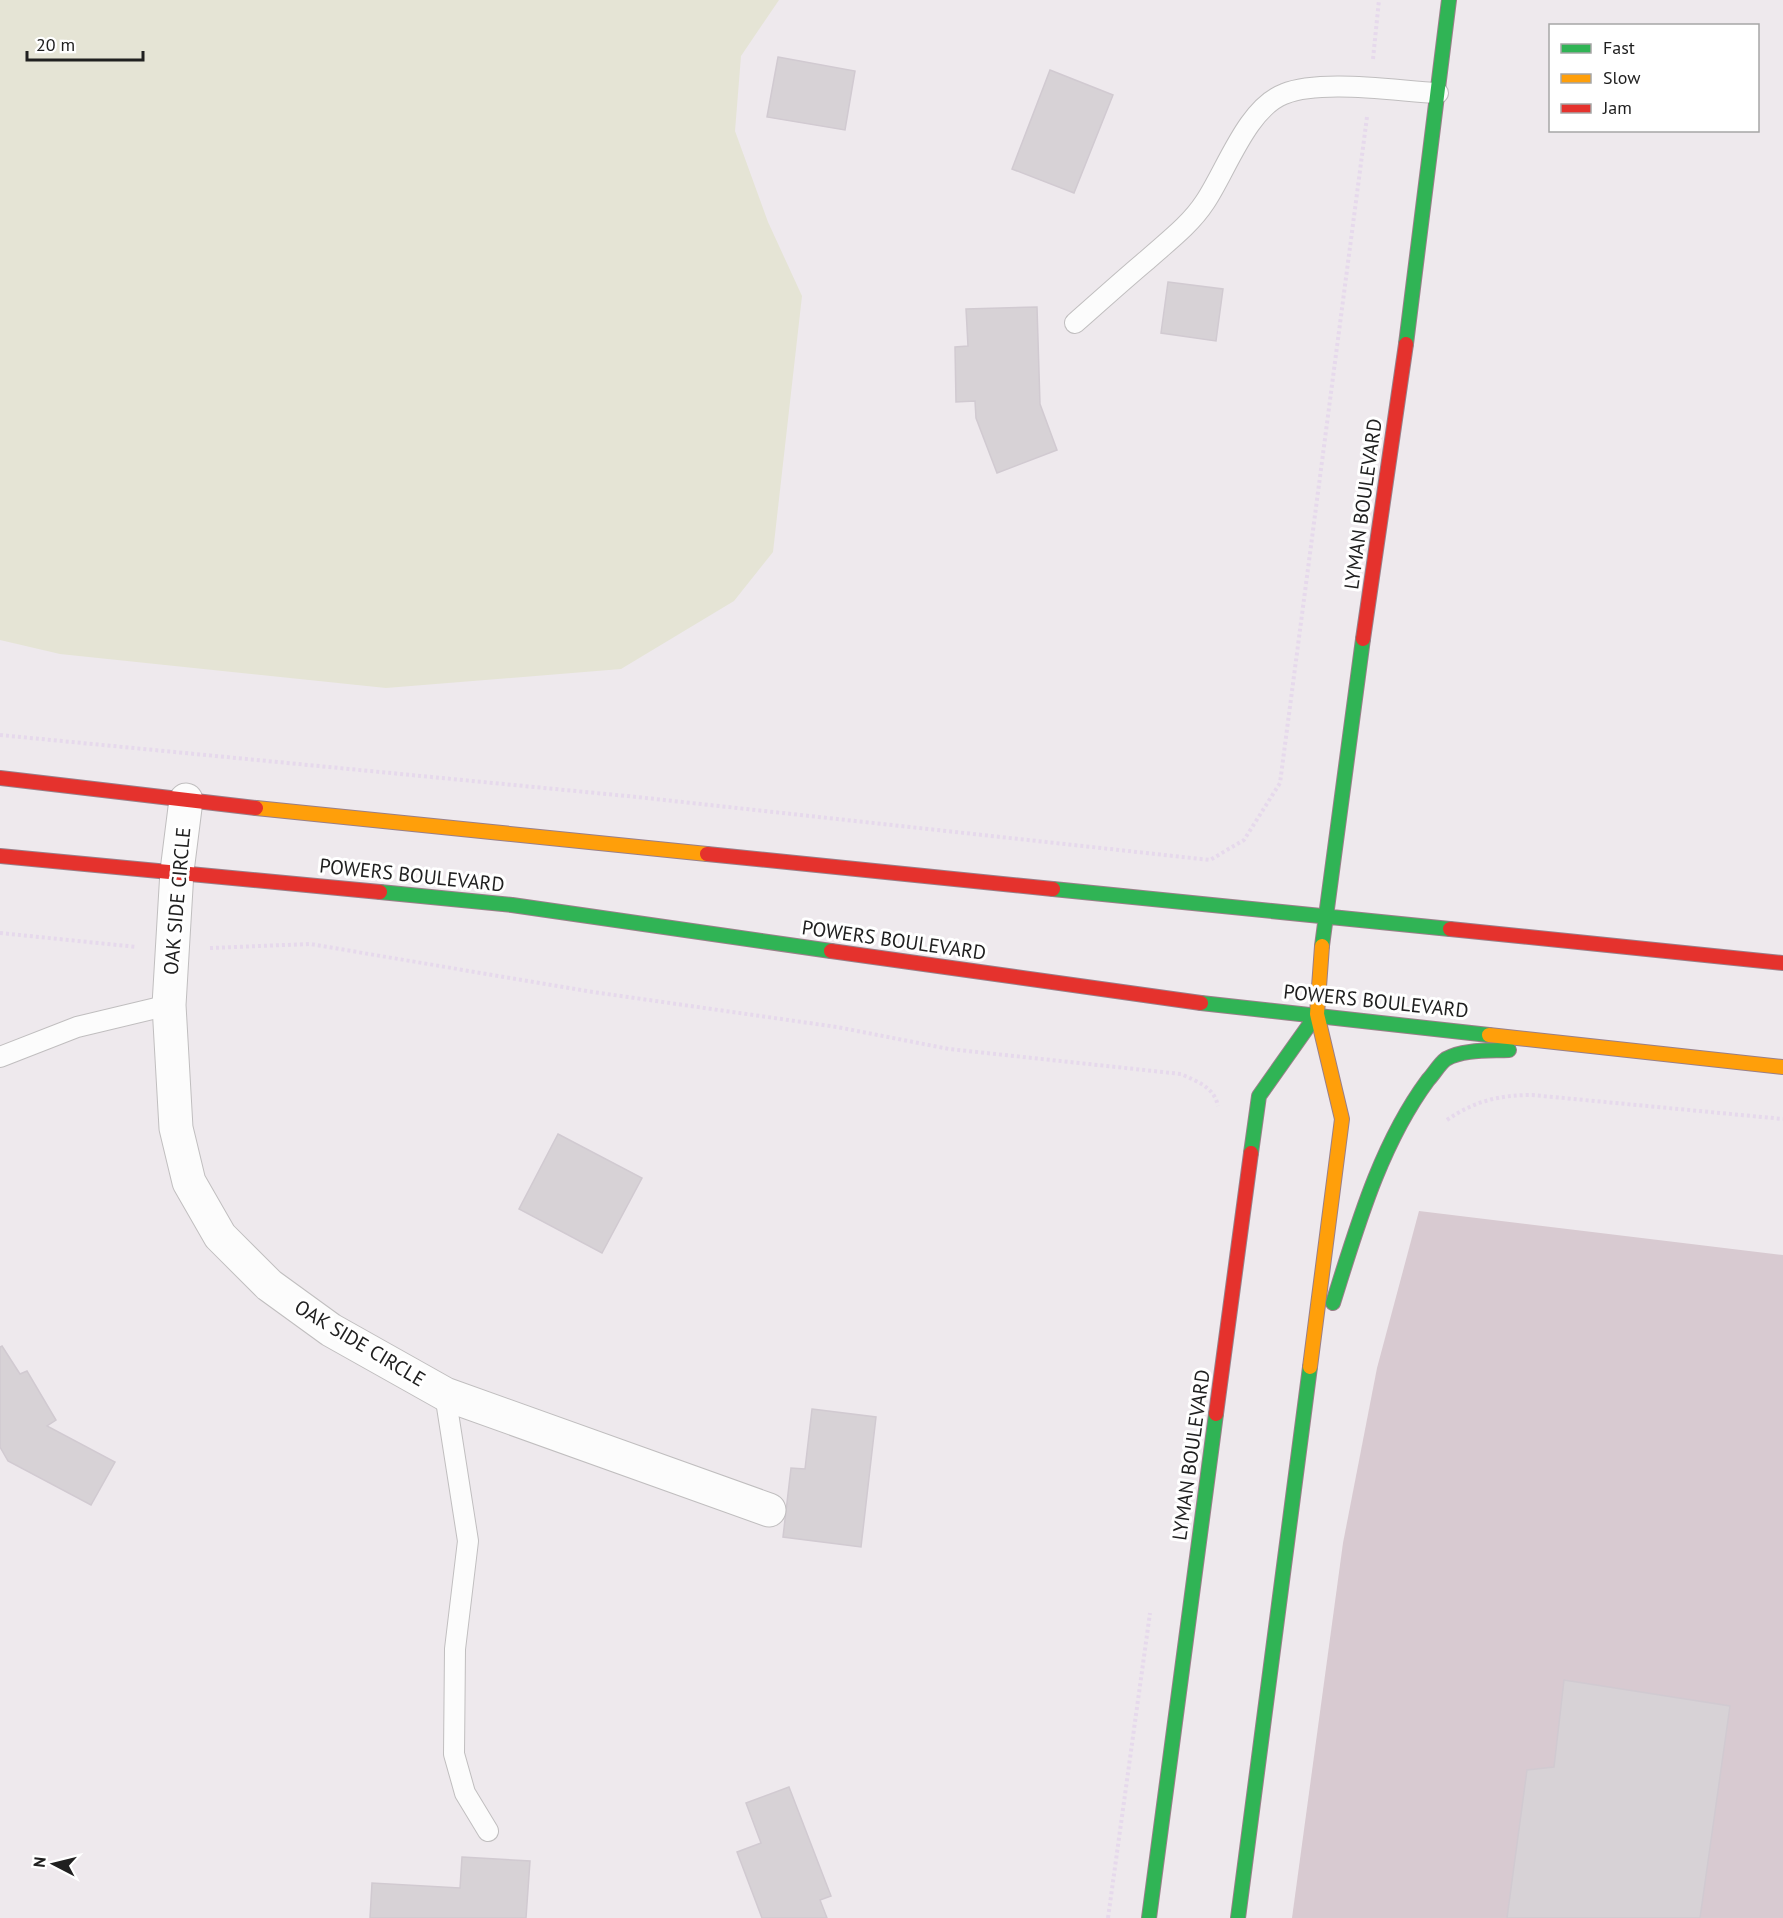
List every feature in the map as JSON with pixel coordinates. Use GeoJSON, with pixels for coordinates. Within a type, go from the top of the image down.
{"type":"FeatureCollection","features":[{"type":"Feature","properties":{"kind":"main road","name":"LYMAN BOULEVARD"},"geometry":{"type":"LineString","coordinates":[[1238,1918],[1342,1119],[1317,1014],[1324,915],[1410,313],[1449,0]]}},
{"type":"Feature","properties":{"kind":"main road"},"geometry":{"type":"LineString","coordinates":[[0,778],[186,800],[1783,963]]}},
{"type":"Feature","properties":{"kind":"main road","name":"POWERS BOULEVARD"},"geometry":{"type":"LineString","coordinates":[[0,856],[177,871],[513,905],[1185,1001],[1783,1067]]}},
{"type":"Feature","properties":{"kind":"main road","name":"LYMAN BOULEVARD"},"geometry":{"type":"LineString","coordinates":[[1149,1918],[1259,1096],[1317,1014]]}},
{"type":"Feature","properties":{"kind":"main road"},"geometry":{"type":"LineString","coordinates":[[1307,1387],[1346,1260],[1390,1147],[1417,1092],[1446,1059],[1480,1052],[1592,1046]]}},
{"type":"Feature","properties":{"kind":"street","name":"OAK SIDE CIRCLE"},"geometry":{"type":"LineString","coordinates":[[186,800],[177,871],[169,1005],[176,1128],[189,1182],[220,1236],[269,1285],[331,1330],[445,1394],[769,1510]]}},
{"type":"Feature","properties":{"kind":"lane"},"geometry":{"type":"LineString","coordinates":[[1075,322],[1179,232],[1198,211],[1265,106],[1281,95],[1300,88],[1438,93]]}},
{"type":"Feature","properties":{"kind":"lane"},"geometry":{"type":"LineString","coordinates":[[0,1057],[77,1027],[169,1005]]}},
{"type":"Feature","properties":{"kind":"lane"},"geometry":{"type":"LineString","coordinates":[[445,1394],[468,1541],[455,1649],[454,1754],[465,1793],[488,1831]]}},
{"type":"Feature","properties":{"kind":"path"},"geometry":{"type":"LineString","coordinates":[[0,735],[637,797],[1210,860],[1244,840],[1280,783],[1360,182],[1379,0]]}},
{"type":"Feature","properties":{"kind":"path"},"geometry":{"type":"LineString","coordinates":[[0,933],[172,951],[310,944],[604,993],[837,1027],[949,1049],[1181,1074],[1205,1085],[1218,1103],[1219,1111]]}},
{"type":"Feature","properties":{"kind":"path"},"geometry":{"type":"LineString","coordinates":[[1441,1129],[1448,1119],[1473,1105],[1502,1095],[1532,1095],[1783,1119]]}},
{"type":"Feature","properties":{"kind":"shaded area"},"geometry":{"type":"Polygon","coordinates":[[[0,0],[779,0],[741,56],[735,131],[768,222],[802,296],[773,552],[734,601],[621,669],[386,688],[60,654],[0,640],[0,0]]]}},
{"type":"Feature","properties":{"kind":"shaded area"},"geometry":{"type":"Polygon","coordinates":[[[1419,1211],[1783,1255],[1783,1918],[1292,1918],[1343,1543],[1377,1368],[1419,1211]]]}},
{"type":"Feature","properties":{"kind":"building"},"geometry":{"type":"Polygon","coordinates":[[[778,57],[855,71],[845,130],[767,117],[778,57]]]}},
{"type":"Feature","properties":{"kind":"building"},"geometry":{"type":"Polygon","coordinates":[[[1050,70],[1113,95],[1074,193],[1012,169],[1050,70]]]}},
{"type":"Feature","properties":{"kind":"building"},"geometry":{"type":"Polygon","coordinates":[[[1168,282],[1223,289],[1216,341],[1161,333],[1168,282]]]}},
{"type":"Feature","properties":{"kind":"building"},"geometry":{"type":"Polygon","coordinates":[[[1037,307],[1040,404],[1057,450],[997,473],[976,418],[975,401],[956,402],[955,347],[968,346],[966,309],[1037,307]]]}},
{"type":"Feature","properties":{"kind":"building"},"geometry":{"type":"Polygon","coordinates":[[[558,1134],[642,1178],[602,1253],[519,1209],[558,1134]]]}},
{"type":"Feature","properties":{"kind":"building"},"geometry":{"type":"Polygon","coordinates":[[[2,1346],[20,1374],[27,1371],[56,1420],[47,1426],[115,1462],[91,1505],[8,1461],[0,1447],[0,1347],[2,1346]]]}},
{"type":"Feature","properties":{"kind":"building"},"geometry":{"type":"Polygon","coordinates":[[[812,1409],[876,1417],[861,1547],[783,1537],[791,1468],[805,1469],[812,1409]]]}},
{"type":"Feature","properties":{"kind":"building"},"geometry":{"type":"Polygon","coordinates":[[[1564,1680],[1730,1706],[1700,1918],[1507,1918],[1527,1770],[1554,1767],[1564,1680]]]}},
{"type":"Feature","properties":{"kind":"building"},"geometry":{"type":"Polygon","coordinates":[[[789,1787],[831,1896],[820,1900],[827,1918],[762,1918],[737,1852],[761,1843],[746,1803],[789,1787]]]}},
{"type":"Feature","properties":{"kind":"building"},"geometry":{"type":"Polygon","coordinates":[[[462,1857],[530,1861],[526,1918],[370,1918],[372,1883],[460,1888],[462,1857]]]}},
{"type":"Feature","properties":{"kind":"traffic: fast"},"geometry":{"type":"LineString","coordinates":[[1406,344],[1449,0]]}},
{"type":"Feature","properties":{"kind":"traffic: fast"},"geometry":{"type":"LineString","coordinates":[[1322,946],[1363,639]]}},
{"type":"Feature","properties":{"kind":"traffic: fast"},"geometry":{"type":"LineString","coordinates":[[1053,889],[1450,929]]}},
{"type":"Feature","properties":{"kind":"traffic: fast"},"geometry":{"type":"LineString","coordinates":[[380,892],[512,905],[831,951]]}},
{"type":"Feature","properties":{"kind":"traffic: fast"},"geometry":{"type":"LineString","coordinates":[[1201,1003],[1489,1035]]}},
{"type":"Feature","properties":{"kind":"traffic: fast"},"geometry":{"type":"LineString","coordinates":[[1251,1153],[1259,1096],[1317,1014]]}},
{"type":"Feature","properties":{"kind":"traffic: fast"},"geometry":{"type":"LineString","coordinates":[[1333,1303],[1361,1216],[1383,1159],[1411,1105],[1428,1080],[1443,1061],[1453,1056],[1477,1051],[1509,1050]]}},
{"type":"Feature","properties":{"kind":"traffic: fast"},"geometry":{"type":"LineString","coordinates":[[1238,1918],[1310,1367]]}},
{"type":"Feature","properties":{"kind":"traffic: fast"},"geometry":{"type":"LineString","coordinates":[[1149,1918],[1216,1414]]}},
{"type":"Feature","properties":{"kind":"traffic: slow"},"geometry":{"type":"LineString","coordinates":[[256,808],[707,854]]}},
{"type":"Feature","properties":{"kind":"traffic: slow"},"geometry":{"type":"LineString","coordinates":[[1310,1367],[1342,1119],[1317,1014],[1322,946]]}},
{"type":"Feature","properties":{"kind":"traffic: slow"},"geometry":{"type":"LineString","coordinates":[[1489,1035],[1783,1067]]}},
{"type":"Feature","properties":{"kind":"traffic: jam"},"geometry":{"type":"LineString","coordinates":[[1363,639],[1406,344]]}},
{"type":"Feature","properties":{"kind":"traffic: jam"},"geometry":{"type":"LineString","coordinates":[[0,778],[256,808]]}},
{"type":"Feature","properties":{"kind":"traffic: jam"},"geometry":{"type":"LineString","coordinates":[[707,854],[1053,889]]}},
{"type":"Feature","properties":{"kind":"traffic: jam"},"geometry":{"type":"LineString","coordinates":[[0,856],[380,892]]}},
{"type":"Feature","properties":{"kind":"traffic: jam"},"geometry":{"type":"LineString","coordinates":[[1450,929],[1783,963]]}},
{"type":"Feature","properties":{"kind":"traffic: jam"},"geometry":{"type":"LineString","coordinates":[[831,951],[1201,1003]]}},
{"type":"Feature","properties":{"kind":"traffic: jam"},"geometry":{"type":"LineString","coordinates":[[1216,1414],[1251,1153]]}}]}
